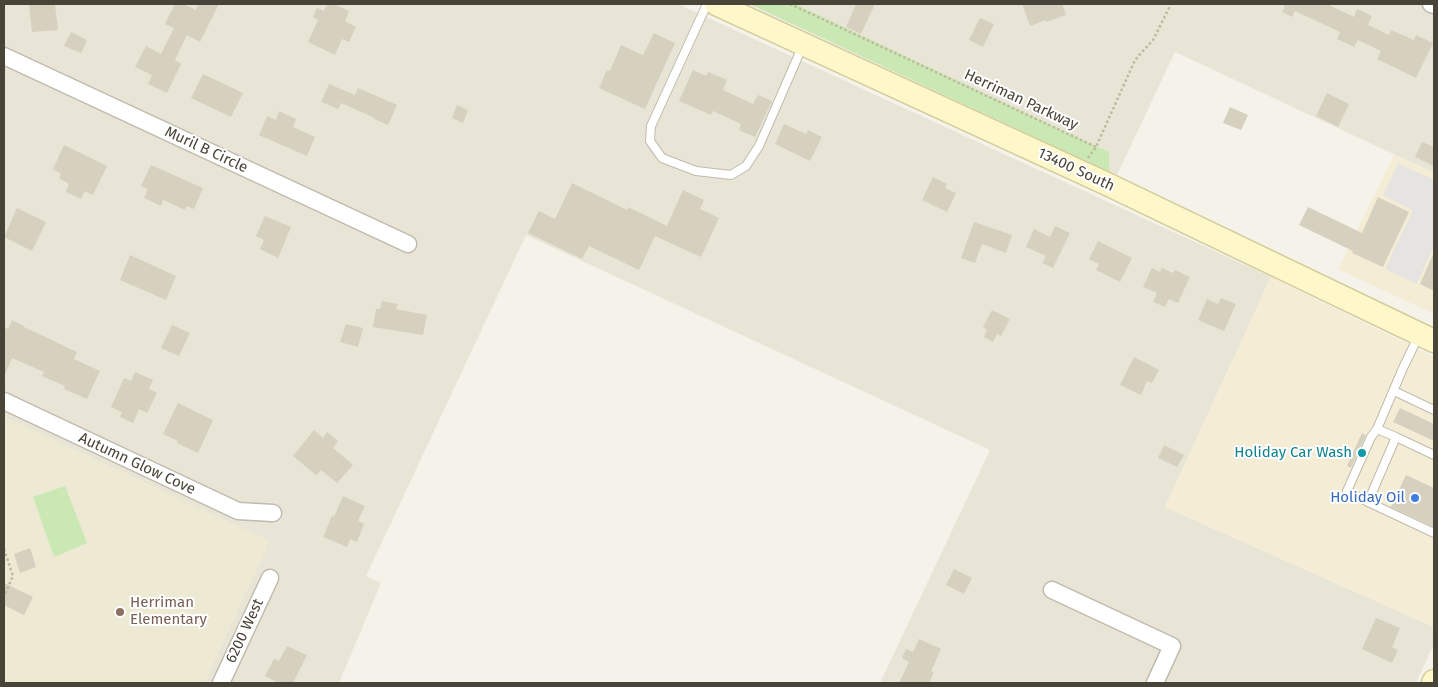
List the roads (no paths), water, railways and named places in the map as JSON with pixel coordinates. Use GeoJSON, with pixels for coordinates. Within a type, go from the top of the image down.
{"type":"FeatureCollection","features":[{"type":"Feature","properties":{"kind":"main road","name":"13400 South"},"geometry":{"type":"LineString","coordinates":[[716,4],[1107,184],[1427,337]]}},
{"type":"Feature","properties":{"kind":"street","name":"Muril B Circle"},"geometry":{"type":"LineString","coordinates":[[4,56],[408,244]]}},
{"type":"Feature","properties":{"kind":"street","name":"Autumn Glow Cove"},"geometry":{"type":"LineString","coordinates":[[4,401],[238,511],[273,513]]}},
{"type":"Feature","properties":{"kind":"street","name":"6200 West"},"geometry":{"type":"LineString","coordinates":[[221,683],[270,578]]}},
{"type":"Feature","properties":{"kind":"street"},"geometry":{"type":"LineString","coordinates":[[1052,590],[1172,646],[1155,683]]}},
{"type":"Feature","properties":{"kind":"lane"},"geometry":{"type":"LineString","coordinates":[[707,4],[651,126],[650,141],[662,158],[696,171],[731,175],[746,166],[758,146],[804,44]]}},
{"type":"Feature","properties":{"kind":"lane"},"geometry":{"type":"LineString","coordinates":[[1427,337],[1403,368],[1377,429],[1370,437],[1347,490],[1351,494],[1434,533]]}},
{"type":"Feature","properties":{"kind":"lane"},"geometry":{"type":"LineString","coordinates":[[1394,391],[1434,410]]}},
{"type":"Feature","properties":{"kind":"lane"},"geometry":{"type":"LineString","coordinates":[[1377,429],[1434,455]]}},
{"type":"Feature","properties":{"kind":"lane"},"geometry":{"type":"LineString","coordinates":[[1368,502],[1396,437]]}},
{"type":"Feature","properties":{"kind":"place","name":"Holiday Car Wash"},"geometry":{"type":"Point","coordinates":[1362,453]}},
{"type":"Feature","properties":{"kind":"place","name":"Holiday Oil"},"geometry":{"type":"Point","coordinates":[1415,498]}},
{"type":"Feature","properties":{"kind":"place","name":"Herriman Elementary"},"geometry":{"type":"Point","coordinates":[120,612]}}]}
